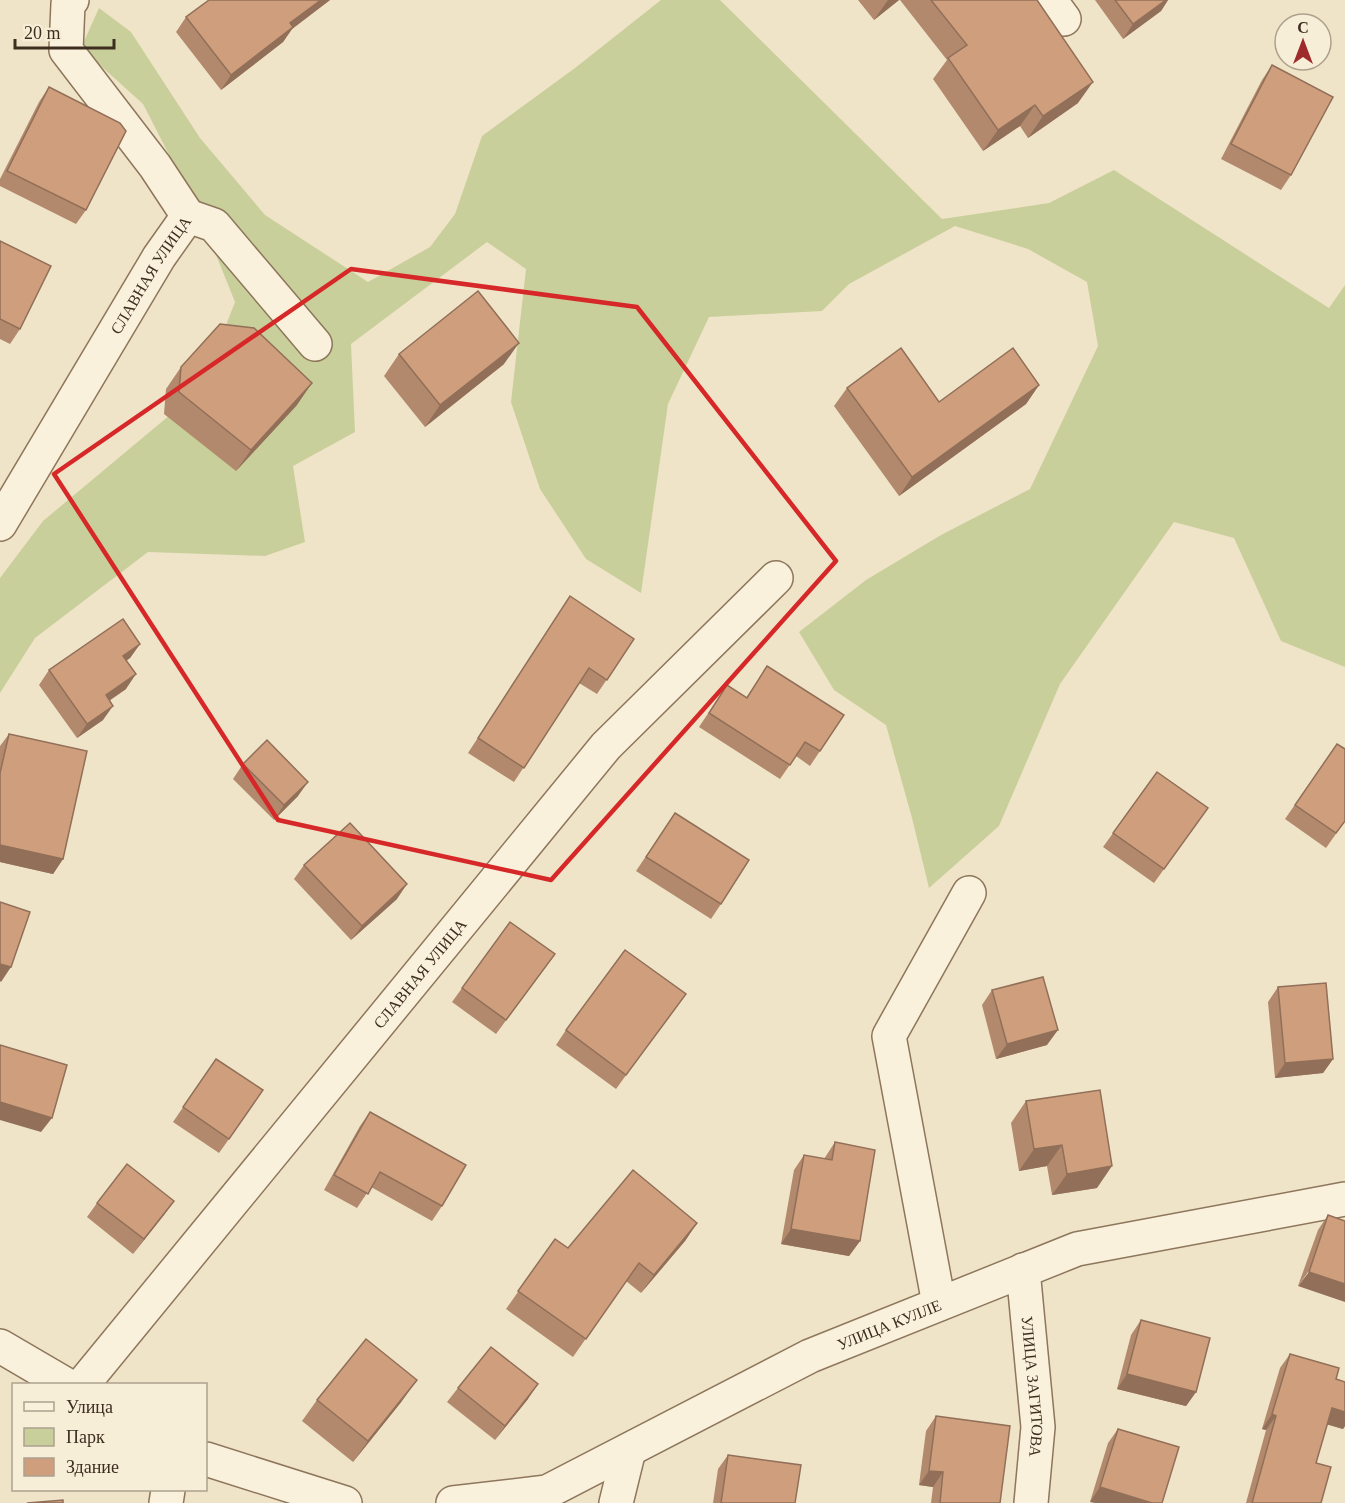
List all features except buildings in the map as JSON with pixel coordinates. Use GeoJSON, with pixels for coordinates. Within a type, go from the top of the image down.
{"type":"FeatureCollection","features":[{"type":"Feature","properties":{"kind":"street","name":"СЛАВНАЯ УЛИЦА"},"geometry":{"type":"LineString","coordinates":[[0,524],[159,257],[188,216],[154,166],[66,50],[68,4],[72,0]]}},
{"type":"Feature","properties":{"kind":"street"},"geometry":{"type":"LineString","coordinates":[[188,216],[214,225],[315,344]]}},
{"type":"Feature","properties":{"kind":"street","name":"СЛАВНАЯ УЛИЦА"},"geometry":{"type":"LineString","coordinates":[[83,1383],[606,746],[776,578]]}},
{"type":"Feature","properties":{"kind":"street"},"geometry":{"type":"LineString","coordinates":[[939,1304],[889,1036],[969,893]]}},
{"type":"Feature","properties":{"kind":"street","name":"УЛИЦА КУЛЛЕ"},"geometry":{"type":"LineString","coordinates":[[453,1503],[547,1492],[810,1356],[1077,1249],[1345,1199]]}},
{"type":"Feature","properties":{"kind":"street","name":"УЛИЦА ЗАГИТОВА"},"geometry":{"type":"LineString","coordinates":[[1023,1270],[1038,1427],[1031,1503]]}},
{"type":"Feature","properties":{"kind":"street"},"geometry":{"type":"LineString","coordinates":[[0,1346],[63,1383]]}},
{"type":"Feature","properties":{"kind":"street"},"geometry":{"type":"LineString","coordinates":[[616,1503],[629,1450]]}},
{"type":"Feature","properties":{"kind":"street"},"geometry":{"type":"LineString","coordinates":[[207,1459],[345,1503]]}},
{"type":"Feature","properties":{"kind":"highlighted area"},"geometry":{"type":"Polygon","coordinates":[[[351,269],[637,307],[836,561],[551,880],[278,820],[54,474],[351,269]]]}},
{"type":"Feature","properties":{"kind":"green space"},"geometry":{"type":"Polygon","coordinates":[[[661,0],[720,0],[942,219],[1049,203],[1114,170],[1329,308],[1345,285],[1345,667],[1281,641],[1234,538],[1174,522],[1060,684],[999,826],[929,888],[886,725],[834,690],[799,632],[866,580],[941,535],[1030,489],[1098,346],[1087,282],[1028,249],[955,226],[849,284],[822,311],[709,317],[668,404],[641,593],[586,559],[540,489],[511,402],[526,269],[487,242],[351,344],[355,432],[293,466],[305,542],[265,556],[148,552],[35,638],[0,693],[0,578],[43,521],[201,389],[235,302],[200,215],[143,104],[81,48],[99,8],[131,32],[200,138],[265,215],[368,282],[430,247],[455,214],[482,136],[575,68],[661,0]]]}}]}
